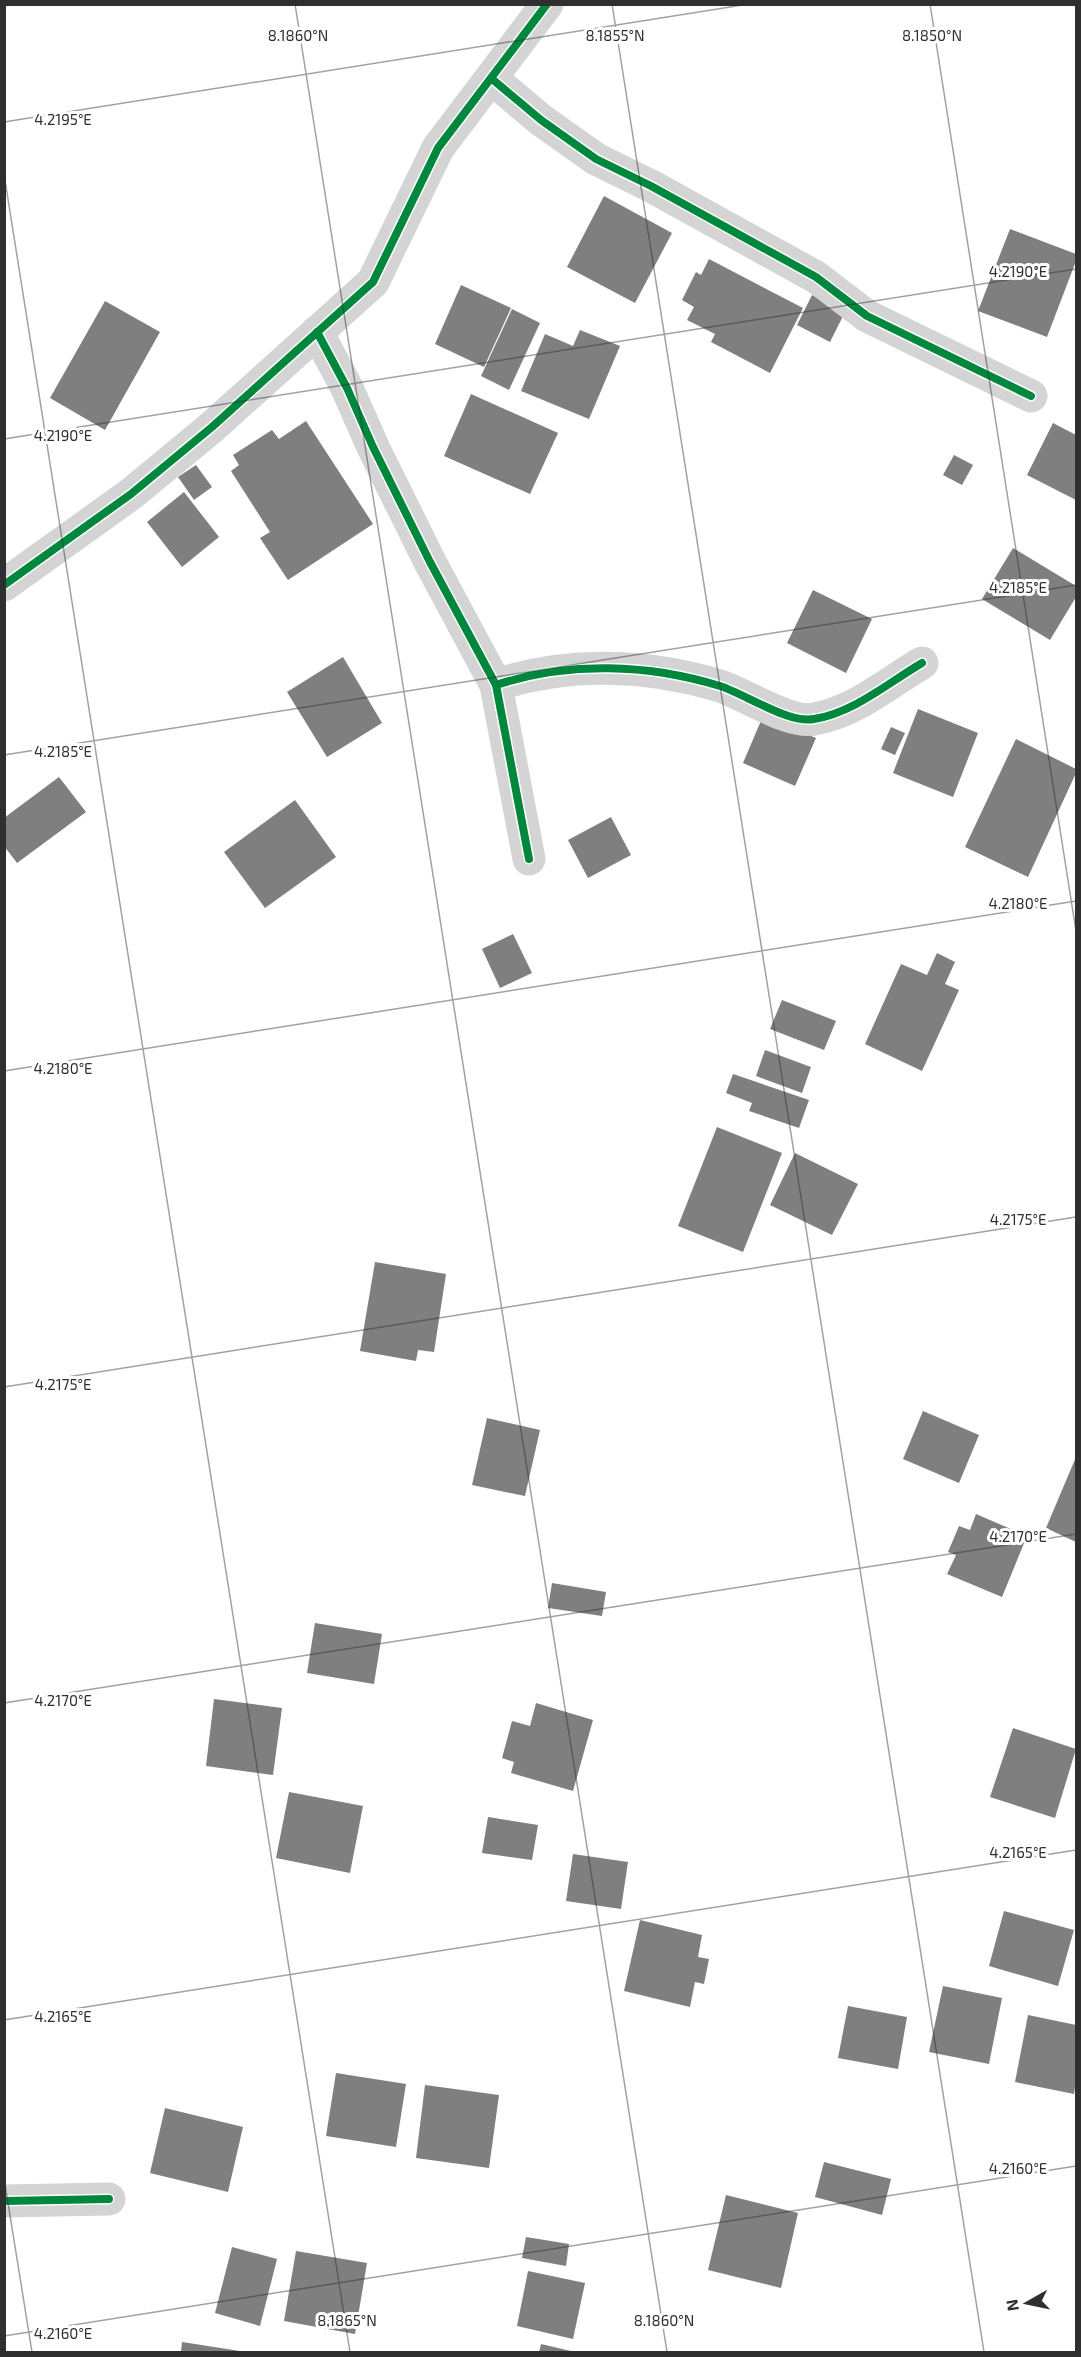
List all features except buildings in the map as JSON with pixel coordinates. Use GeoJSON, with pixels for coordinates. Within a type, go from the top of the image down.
{"type":"FeatureCollection","features":[{"type":"Feature","properties":{"kind":"street"},"geometry":{"type":"LineString","coordinates":[[4,585],[131,494],[212,427],[373,282],[438,148],[547,4]]}},
{"type":"Feature","properties":{"kind":"street"},"geometry":{"type":"LineString","coordinates":[[492,79],[541,120],[596,159],[651,186],[816,277],[867,316],[1031,396]]}},
{"type":"Feature","properties":{"kind":"street"},"geometry":{"type":"LineString","coordinates":[[317,332],[347,388],[373,447],[430,562],[496,685],[529,859]]}},
{"type":"Feature","properties":{"kind":"street"},"geometry":{"type":"LineString","coordinates":[[496,685],[568,669],[615,667],[635,669],[675,674],[722,687],[778,712],[811,720],[842,712],[922,663]]}},
{"type":"Feature","properties":{"kind":"street"},"geometry":{"type":"LineString","coordinates":[[4,2201],[109,2199]]}},
{"type":"Feature","properties":{"kind":"cycle path"},"geometry":{"type":"LineString","coordinates":[[4,585],[131,494],[212,427],[373,282],[438,148],[547,4]]}},
{"type":"Feature","properties":{"kind":"cycle path"},"geometry":{"type":"LineString","coordinates":[[492,79],[541,120],[596,159],[651,186],[816,277],[867,316],[1031,396]]}},
{"type":"Feature","properties":{"kind":"cycle path"},"geometry":{"type":"LineString","coordinates":[[317,332],[347,388],[373,447],[430,562],[496,685],[529,859]]}},
{"type":"Feature","properties":{"kind":"cycle path"},"geometry":{"type":"LineString","coordinates":[[496,685],[524,677],[580,669],[637,670],[665,673],[720,686],[780,713],[792,717],[814,719],[843,711],[922,663]]}},
{"type":"Feature","properties":{"kind":"cycle path"},"geometry":{"type":"LineString","coordinates":[[4,2201],[109,2199]]}}]}
